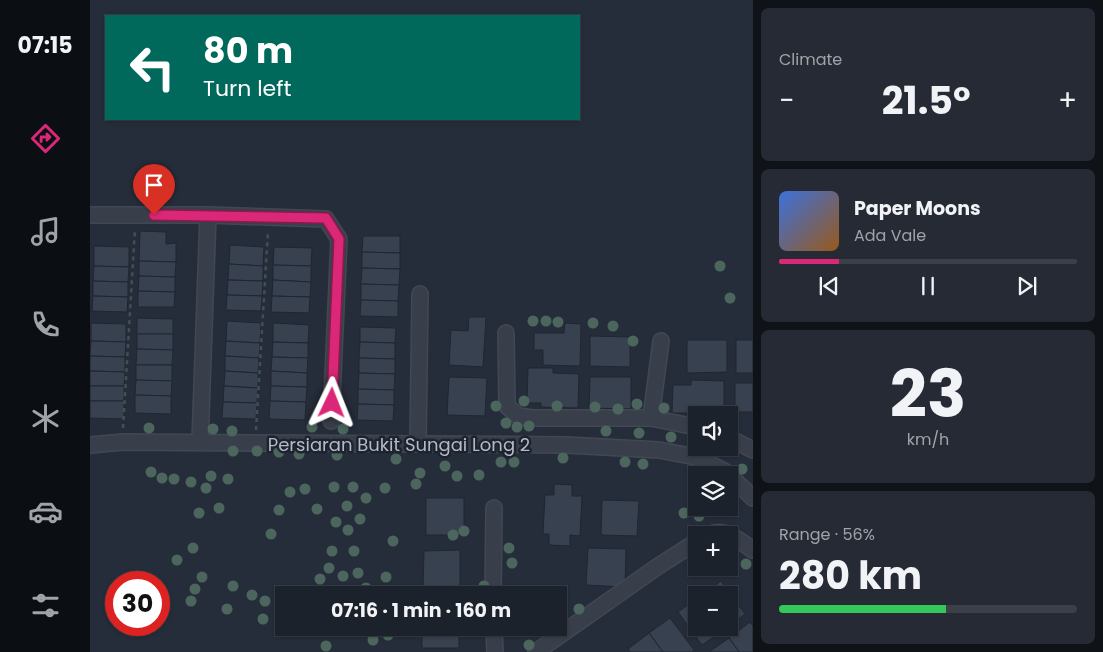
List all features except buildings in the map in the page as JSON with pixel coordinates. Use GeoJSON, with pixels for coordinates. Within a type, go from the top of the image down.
{"type":"FeatureCollection","features":[{"type":"Feature","properties":{"kind":"street"},"geometry":{"type":"LineString","coordinates":[[90,215],[326,218],[339,239],[331,421]]}},
{"type":"Feature","properties":{"kind":"street"},"geometry":{"type":"LineString","coordinates":[[200,442],[208,215]]}},
{"type":"Feature","properties":{"kind":"street"},"geometry":{"type":"LineString","coordinates":[[418,443],[420,294]]}},
{"type":"Feature","properties":{"kind":"street"},"geometry":{"type":"LineString","coordinates":[[506,333],[508,406],[518,416],[533,418],[651,418],[688,425]]}},
{"type":"Feature","properties":{"kind":"street"},"geometry":{"type":"LineString","coordinates":[[651,418],[661,341]]}},
{"type":"Feature","properties":{"kind":"street","name":"Persiaran Bukit Sungai Long 2"},"geometry":{"type":"LineString","coordinates":[[90,445],[123,442],[568,444],[659,450],[696,457],[726,472],[753,498]]}},
{"type":"Feature","properties":{"kind":"street"},"geometry":{"type":"LineString","coordinates":[[738,442],[753,450]]}},
{"type":"Feature","properties":{"kind":"street"},"geometry":{"type":"LineString","coordinates":[[493,586],[494,508]]}},
{"type":"Feature","properties":{"kind":"street"},"geometry":{"type":"LineString","coordinates":[[738,540],[753,550]]}},
{"type":"Feature","properties":{"kind":"street"},"geometry":{"type":"LineString","coordinates":[[536,652],[688,547]]}},
{"type":"Feature","properties":{"kind":"street"},"geometry":{"type":"LineString","coordinates":[[494,636],[494,652]]}},
{"type":"Feature","properties":{"kind":"path"},"geometry":{"type":"LineString","coordinates":[[123,442],[136,215]]}},
{"type":"Feature","properties":{"kind":"path"},"geometry":{"type":"LineString","coordinates":[[255,444],[268,218]]}},
{"type":"Feature","properties":{"kind":"route"},"geometry":{"type":"LineString","coordinates":[[154,215],[326,218],[339,239],[332,403]]}}]}
